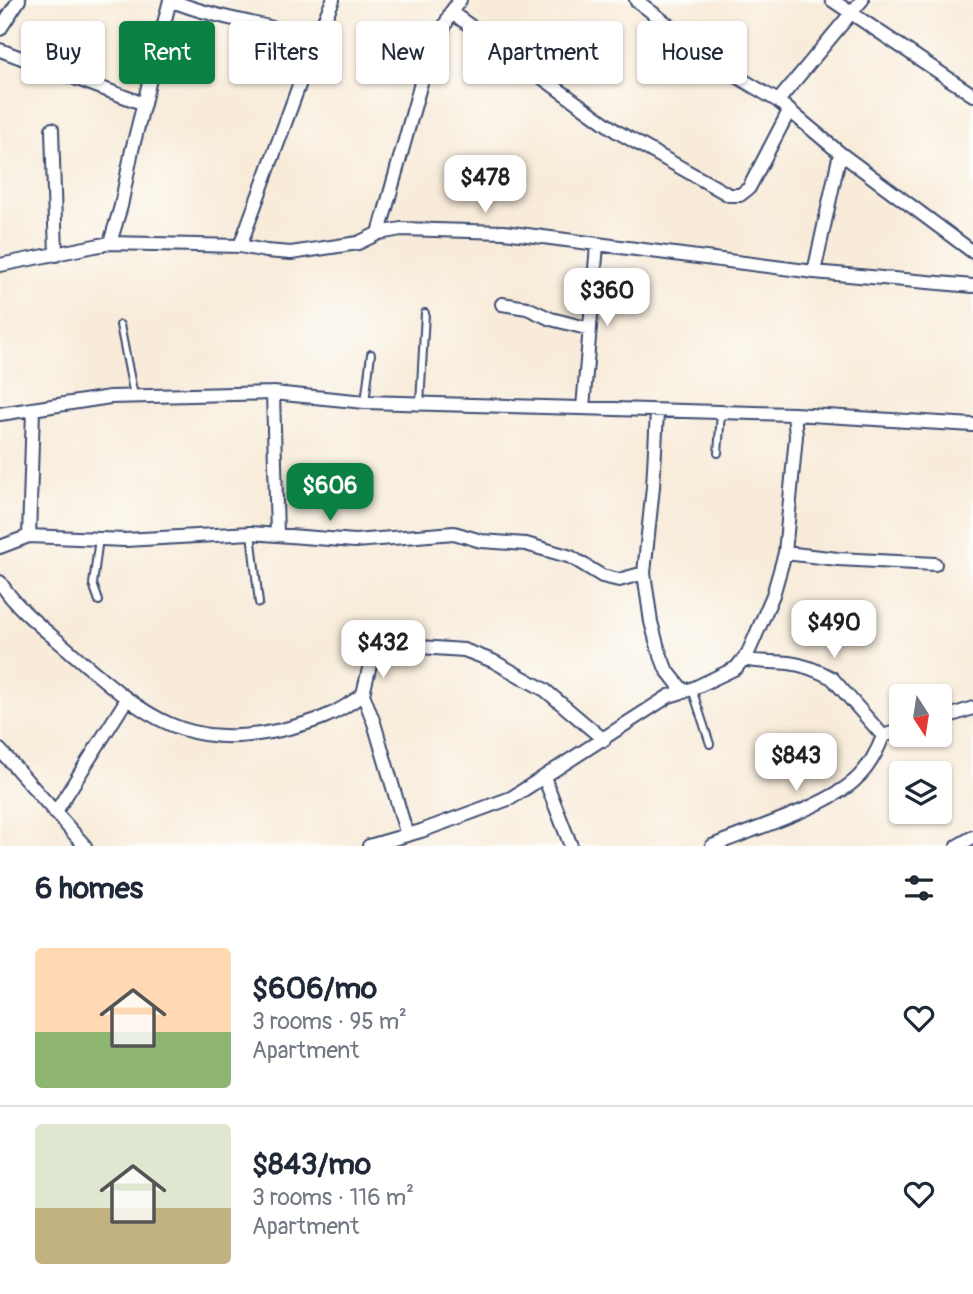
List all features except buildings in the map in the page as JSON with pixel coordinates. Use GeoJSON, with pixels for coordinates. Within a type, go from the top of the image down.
{"type":"FeatureCollection","features":[{"type":"Feature","properties":{"kind":"street"},"geometry":{"type":"LineString","coordinates":[[0,29],[19,0]]}},
{"type":"Feature","properties":{"kind":"street"},"geometry":{"type":"LineString","coordinates":[[110,243],[170,0],[198,11],[245,21]]}},
{"type":"Feature","properties":{"kind":"street"},"geometry":{"type":"LineString","coordinates":[[324,21],[333,0]]}},
{"type":"Feature","properties":{"kind":"street"},"geometry":{"type":"LineString","coordinates":[[379,233],[424,72],[450,12],[460,0]]}},
{"type":"Feature","properties":{"kind":"street"},"geometry":{"type":"LineString","coordinates":[[636,0],[731,73],[778,101],[840,153],[973,252]]}},
{"type":"Feature","properties":{"kind":"street"},"geometry":{"type":"LineString","coordinates":[[832,0],[973,95]]}},
{"type":"Feature","properties":{"kind":"street"},"geometry":{"type":"LineString","coordinates":[[778,101],[862,0]]}},
{"type":"Feature","properties":{"kind":"street"},"geometry":{"type":"LineString","coordinates":[[450,12],[616,131],[729,195],[740,195],[749,188],[789,111]]}},
{"type":"Feature","properties":{"kind":"street"},"geometry":{"type":"LineString","coordinates":[[0,50],[144,104]]}},
{"type":"Feature","properties":{"kind":"street"},"geometry":{"type":"LineString","coordinates":[[240,246],[299,84]]}},
{"type":"Feature","properties":{"kind":"street"},"geometry":{"type":"LineString","coordinates":[[52,129],[56,255]]}},
{"type":"Feature","properties":{"kind":"street"},"geometry":{"type":"LineString","coordinates":[[814,272],[840,153]]}},
{"type":"Feature","properties":{"kind":"street"},"geometry":{"type":"LineString","coordinates":[[0,265],[110,243],[240,246],[291,253],[358,243],[379,233],[401,229],[503,232],[814,272],[973,286]]}},
{"type":"Feature","properties":{"kind":"street"},"geometry":{"type":"LineString","coordinates":[[583,408],[597,245]]}},
{"type":"Feature","properties":{"kind":"street"},"geometry":{"type":"LineString","coordinates":[[502,304],[527,308],[551,319],[590,329]]}},
{"type":"Feature","properties":{"kind":"street"},"geometry":{"type":"LineString","coordinates":[[273,393],[277,534]]}},
{"type":"Feature","properties":{"kind":"street"},"geometry":{"type":"LineString","coordinates":[[0,414],[110,397],[273,393],[365,402],[794,414],[973,425]]}},
{"type":"Feature","properties":{"kind":"street"},"geometry":{"type":"LineString","coordinates":[[29,536],[33,410]]}},
{"type":"Feature","properties":{"kind":"street"},"geometry":{"type":"LineString","coordinates":[[657,412],[652,501],[644,573],[651,622],[658,648],[666,669],[688,690]]}},
{"type":"Feature","properties":{"kind":"street"},"geometry":{"type":"LineString","coordinates":[[369,846],[511,798],[669,696],[736,668],[743,659],[773,595],[785,553],[796,436],[794,414]]}},
{"type":"Feature","properties":{"kind":"street"},"geometry":{"type":"LineString","coordinates":[[0,547],[29,536],[125,540],[251,533],[355,541],[454,533],[481,541],[526,544],[571,557],[602,576],[619,580],[644,573]]}},
{"type":"Feature","properties":{"kind":"street"},"geometry":{"type":"LineString","coordinates":[[785,553],[838,559],[935,564]]}},
{"type":"Feature","properties":{"kind":"street"},"geometry":{"type":"LineString","coordinates":[[0,582],[36,622],[127,699],[180,729],[235,737],[266,733],[335,715],[363,694]]}},
{"type":"Feature","properties":{"kind":"street"},"geometry":{"type":"LineString","coordinates":[[407,835],[363,694],[372,656],[378,650],[405,646],[464,650],[493,661],[545,690],[604,740]]}},
{"type":"Feature","properties":{"kind":"street"},"geometry":{"type":"LineString","coordinates":[[743,659],[788,663],[821,672],[832,678],[883,736]]}},
{"type":"Feature","properties":{"kind":"street"},"geometry":{"type":"LineString","coordinates":[[55,813],[127,699]]}},
{"type":"Feature","properties":{"kind":"street"},"geometry":{"type":"LineString","coordinates":[[952,715],[973,708]]}},
{"type":"Feature","properties":{"kind":"street"},"geometry":{"type":"LineString","coordinates":[[883,736],[889,734]]}},
{"type":"Feature","properties":{"kind":"street"},"geometry":{"type":"LineString","coordinates":[[712,846],[823,800],[854,781],[877,753],[883,736]]}},
{"type":"Feature","properties":{"kind":"street"},"geometry":{"type":"LineString","coordinates":[[0,751],[85,846]]}},
{"type":"Feature","properties":{"kind":"street"},"geometry":{"type":"LineString","coordinates":[[544,777],[571,846]]}},
{"type":"Feature","properties":{"kind":"street"},"geometry":{"type":"LineString","coordinates":[[957,846],[973,837]]}},
{"type":"Feature","properties":{"kind":"lane"},"geometry":{"type":"LineString","coordinates":[[420,404],[425,313]]}},
{"type":"Feature","properties":{"kind":"lane"},"geometry":{"type":"LineString","coordinates":[[120,325],[134,396]]}},
{"type":"Feature","properties":{"kind":"lane"},"geometry":{"type":"LineString","coordinates":[[365,402],[371,354]]}},
{"type":"Feature","properties":{"kind":"lane"},"geometry":{"type":"LineString","coordinates":[[718,453],[721,412]]}},
{"type":"Feature","properties":{"kind":"lane"},"geometry":{"type":"LineString","coordinates":[[251,533],[259,603]]}},
{"type":"Feature","properties":{"kind":"lane"},"geometry":{"type":"LineString","coordinates":[[99,538],[93,584],[99,601]]}},
{"type":"Feature","properties":{"kind":"lane"},"geometry":{"type":"LineString","coordinates":[[688,690],[710,744]]}}]}
